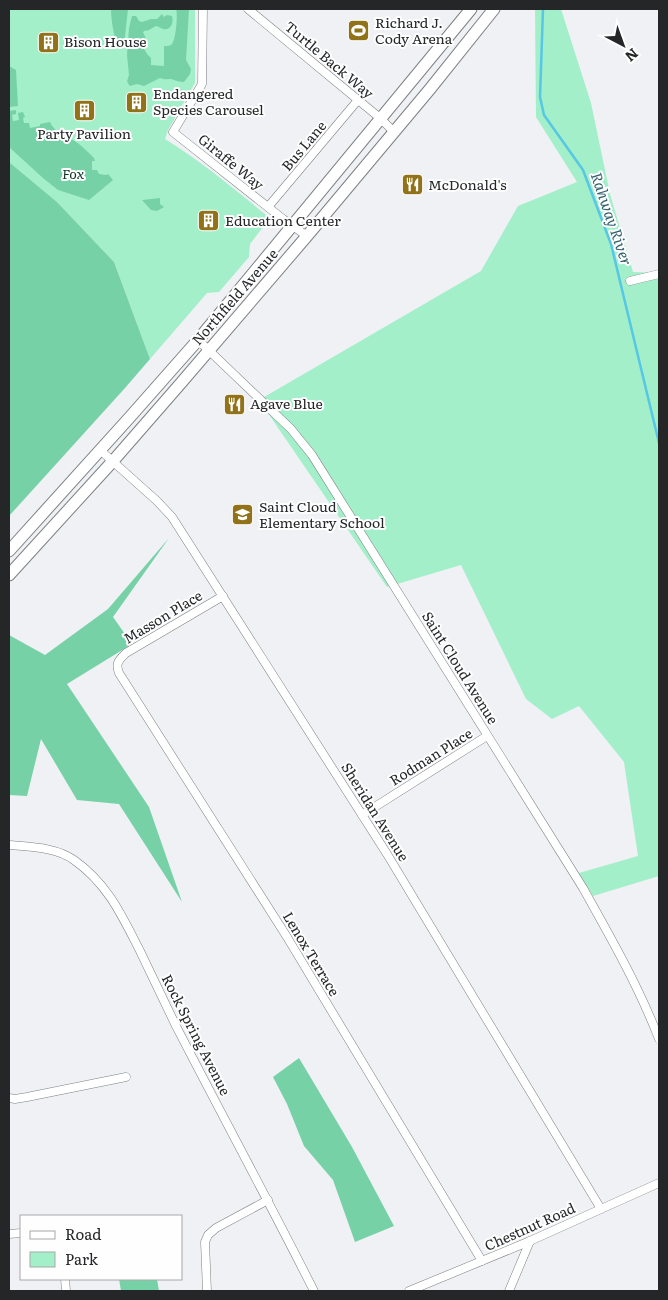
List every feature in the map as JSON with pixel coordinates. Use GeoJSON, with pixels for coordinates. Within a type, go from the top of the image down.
{"type":"FeatureCollection","features":[{"type":"Feature","properties":{"kind":"main road","name":"Northfield Avenue"},"geometry":{"type":"LineString","coordinates":[[9,551],[198,340],[471,9]]}},
{"type":"Feature","properties":{"kind":"main road","name":"Northfield Avenue"},"geometry":{"type":"LineString","coordinates":[[9,575],[113,461],[308,236],[494,9]]}},
{"type":"Feature","properties":{"kind":"street","name":"Giraffe Way"},"geometry":{"type":"LineString","coordinates":[[203,9],[202,84],[173,132],[308,236]]}},
{"type":"Feature","properties":{"kind":"street","name":"Turtle Back Way"},"geometry":{"type":"LineString","coordinates":[[248,9],[380,118],[394,132]]}},
{"type":"Feature","properties":{"kind":"street","name":"Bus Lane"},"geometry":{"type":"LineString","coordinates":[[268,207],[358,100]]}},
{"type":"Feature","properties":{"kind":"street"},"geometry":{"type":"LineString","coordinates":[[630,281],[659,274]]}},
{"type":"Feature","properties":{"kind":"street","name":"Saint Cloud Avenue"},"geometry":{"type":"LineString","coordinates":[[198,340],[291,429],[312,454],[583,888],[615,944],[648,1009],[659,1040]]}},
{"type":"Feature","properties":{"kind":"street","name":"Sheridan Avenue"},"geometry":{"type":"LineString","coordinates":[[100,450],[172,517],[392,862],[601,1209]]}},
{"type":"Feature","properties":{"kind":"street","name":"Masson Place"},"geometry":{"type":"LineString","coordinates":[[118,662],[126,653],[223,596]]}},
{"type":"Feature","properties":{"kind":"street","name":"Lenox Terrace"},"geometry":{"type":"LineString","coordinates":[[118,662],[119,673],[287,937],[482,1261]]}},
{"type":"Feature","properties":{"kind":"street","name":"Rodman Place"},"geometry":{"type":"LineString","coordinates":[[362,815],[487,736]]}},
{"type":"Feature","properties":{"kind":"street","name":"Rock Spring Avenue"},"geometry":{"type":"LineString","coordinates":[[9,845],[41,848],[73,859],[107,891],[120,912],[176,1025],[314,1291]]}},
{"type":"Feature","properties":{"kind":"street"},"geometry":{"type":"LineString","coordinates":[[9,1098],[27,1097],[126,1077]]}},
{"type":"Feature","properties":{"kind":"street","name":"Chestnut Road"},"geometry":{"type":"LineString","coordinates":[[409,1291],[530,1241],[659,1183]]}},
{"type":"Feature","properties":{"kind":"street"},"geometry":{"type":"LineString","coordinates":[[207,1291],[204,1242],[208,1234],[268,1200]]}},
{"type":"Feature","properties":{"kind":"street"},"geometry":{"type":"LineString","coordinates":[[509,1291],[530,1241]]}},
{"type":"Feature","properties":{"kind":"green space","name":"Fox"},"geometry":{"type":"Polygon","coordinates":[[[9,9],[195,9],[195,83],[168,130],[165,139],[206,167],[270,218],[250,244],[249,257],[219,292],[207,293],[150,359],[114,262],[57,202],[9,162],[9,9]]]}},
{"type":"Feature","properties":{"kind":"green space"},"geometry":{"type":"Polygon","coordinates":[[[111,9],[128,9],[124,46],[121,49],[112,24],[111,9]]]}},
{"type":"Feature","properties":{"kind":"green space"},"geometry":{"type":"Polygon","coordinates":[[[176,9],[189,9],[186,60],[191,69],[190,74],[184,82],[160,78],[144,86],[137,84],[130,86],[127,81],[129,75],[127,55],[132,16],[136,16],[142,22],[157,19],[162,14],[164,17],[167,15],[172,16],[172,23],[168,29],[156,26],[143,32],[148,43],[143,47],[151,58],[151,65],[164,66],[164,46],[172,44],[175,37],[176,9]]]}},
{"type":"Feature","properties":{"kind":"green space"},"geometry":{"type":"Polygon","coordinates":[[[535,9],[561,9],[591,103],[610,194],[633,272],[659,273],[659,876],[593,896],[579,873],[638,856],[624,762],[579,706],[552,719],[526,699],[461,565],[387,587],[259,400],[481,271],[518,206],[577,182],[536,117],[535,9]]]}},
{"type":"Feature","properties":{"kind":"green space"},"geometry":{"type":"Polygon","coordinates":[[[9,66],[16,70],[18,106],[9,107],[9,66]]]}},
{"type":"Feature","properties":{"kind":"green space","name":"Fox"},"geometry":{"type":"Polygon","coordinates":[[[16,110],[16,114],[12,115],[13,121],[19,120],[18,113],[23,112],[25,117],[23,118],[24,123],[29,123],[30,128],[50,122],[55,129],[75,141],[94,158],[92,170],[97,170],[99,174],[108,174],[113,180],[89,200],[58,190],[9,147],[9,111],[16,110]]]}},
{"type":"Feature","properties":{"kind":"green space"},"geometry":{"type":"Polygon","coordinates":[[[9,162],[57,202],[114,262],[150,359],[9,516],[9,162]]]}},
{"type":"Feature","properties":{"kind":"green space"},"geometry":{"type":"Polygon","coordinates":[[[160,198],[160,204],[164,207],[157,211],[151,210],[142,200],[160,198]]]}},
{"type":"Feature","properties":{"kind":"green space"},"geometry":{"type":"Polygon","coordinates":[[[169,538],[113,617],[132,644],[67,684],[149,807],[182,902],[119,804],[77,800],[41,739],[27,796],[9,795],[9,635],[45,655],[108,609],[169,538]]]}},
{"type":"Feature","properties":{"kind":"green space"},"geometry":{"type":"Polygon","coordinates":[[[299,1058],[352,1147],[394,1226],[355,1242],[333,1180],[304,1146],[287,1104],[273,1077],[299,1058]]]}},
{"type":"Feature","properties":{"kind":"green space"},"geometry":{"type":"Polygon","coordinates":[[[119,1280],[157,1280],[159,1291],[121,1291],[119,1280]]]}},
{"type":"Feature","properties":{"kind":"waterway","name":"Rahway River"},"geometry":{"type":"LineString","coordinates":[[543,9],[540,97],[544,115],[583,170],[611,244],[659,443]]}},
{"type":"Feature","properties":{"kind":"place","name":"Richard J. Cody Arena"},"geometry":{"type":"Point","coordinates":[359,31]}},
{"type":"Feature","properties":{"kind":"place","name":"Bison House"},"geometry":{"type":"Point","coordinates":[48,42]}},
{"type":"Feature","properties":{"kind":"place","name":"Endangered Species Carousel"},"geometry":{"type":"Point","coordinates":[137,102]}},
{"type":"Feature","properties":{"kind":"place","name":"Party Pavilion"},"geometry":{"type":"Point","coordinates":[84,111]}},
{"type":"Feature","properties":{"kind":"place","name":"McDonald's"},"geometry":{"type":"Point","coordinates":[412,185]}},
{"type":"Feature","properties":{"kind":"place","name":"Education Center"},"geometry":{"type":"Point","coordinates":[209,221]}},
{"type":"Feature","properties":{"kind":"place","name":"Agave Blue"},"geometry":{"type":"Point","coordinates":[234,404]}},
{"type":"Feature","properties":{"kind":"place","name":"Saint Cloud Elementary School"},"geometry":{"type":"Point","coordinates":[243,515]}}]}
